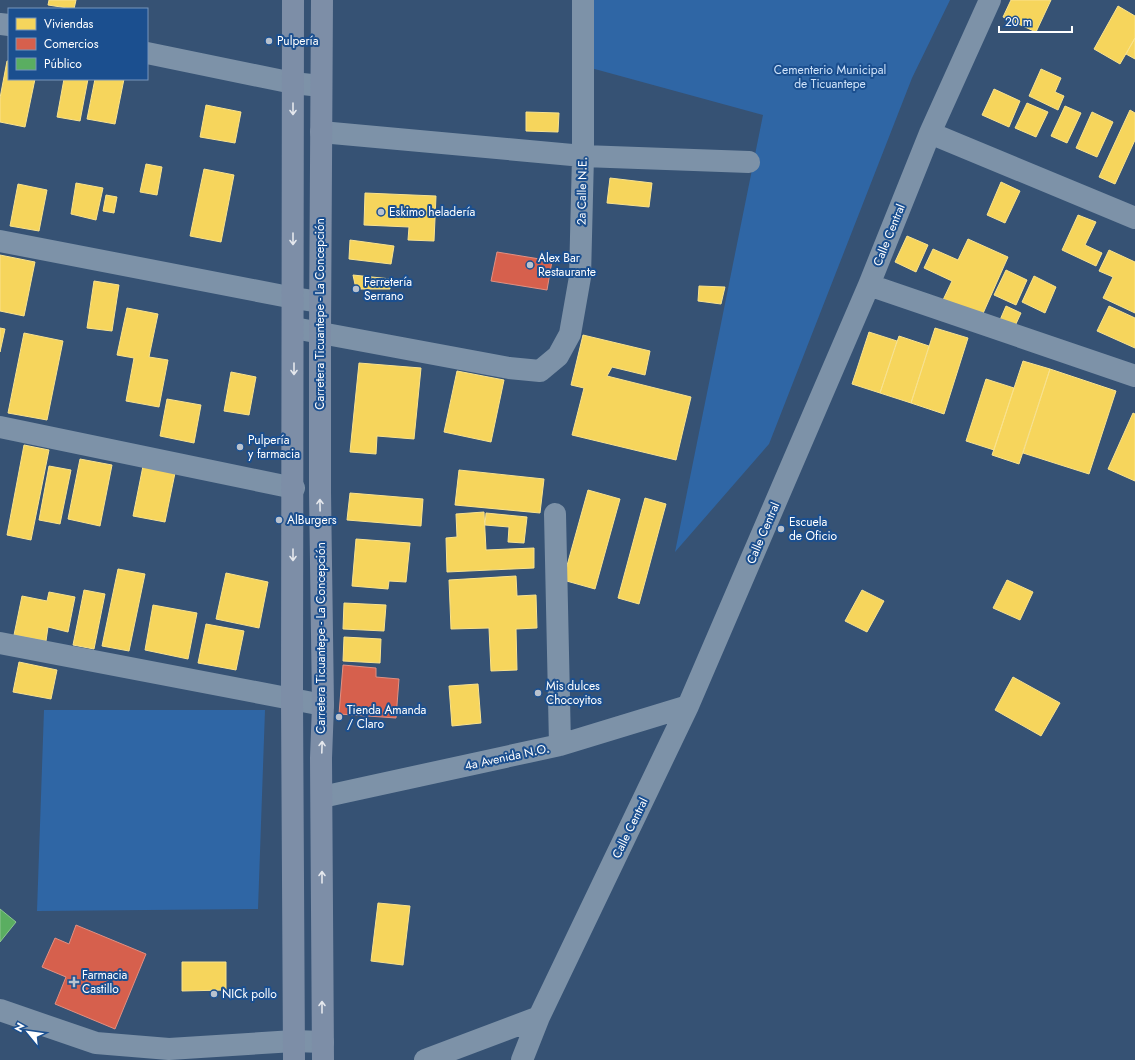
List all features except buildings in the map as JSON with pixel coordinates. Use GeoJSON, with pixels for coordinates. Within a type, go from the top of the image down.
{"type":"FeatureCollection","features":[{"type":"Feature","properties":{"kind":"main road"},"geometry":{"type":"LineString","coordinates":[[293,0],[294,488],[292,700],[294,1050]]}},
{"type":"Feature","properties":{"kind":"main road","name":"Carretera Ticuantepe - La Concepción"},"geometry":{"type":"LineString","coordinates":[[322,0],[320,492],[323,706],[321,758],[323,1051]]}},
{"type":"Feature","properties":{"kind":"street","name":"2a Calle N.E."},"geometry":{"type":"LineString","coordinates":[[320,332],[509,368],[540,371],[558,356],[570,334],[580,277],[583,156],[583,0]]}},
{"type":"Feature","properties":{"kind":"street","name":"Calle Central"},"geometry":{"type":"LineString","coordinates":[[522,1060],[539,1017],[688,706],[869,285],[930,133],[990,0]]}},
{"type":"Feature","properties":{"kind":"street"},"geometry":{"type":"LineString","coordinates":[[148,53],[293,83],[321,86]]}},
{"type":"Feature","properties":{"kind":"street"},"geometry":{"type":"LineString","coordinates":[[321,132],[583,156],[749,162]]}},
{"type":"Feature","properties":{"kind":"street"},"geometry":{"type":"LineString","coordinates":[[930,133],[1135,218]]}},
{"type":"Feature","properties":{"kind":"street"},"geometry":{"type":"LineString","coordinates":[[0,241],[320,302]]}},
{"type":"Feature","properties":{"kind":"street"},"geometry":{"type":"LineString","coordinates":[[869,285],[1135,376]]}},
{"type":"Feature","properties":{"kind":"street"},"geometry":{"type":"LineString","coordinates":[[294,328],[320,332]]}},
{"type":"Feature","properties":{"kind":"street"},"geometry":{"type":"LineString","coordinates":[[0,427],[294,488]]}},
{"type":"Feature","properties":{"kind":"street"},"geometry":{"type":"LineString","coordinates":[[554,514],[560,745]]}},
{"type":"Feature","properties":{"kind":"street"},"geometry":{"type":"LineString","coordinates":[[0,643],[323,706]]}},
{"type":"Feature","properties":{"kind":"street","name":"4a Avenida N.O."},"geometry":{"type":"LineString","coordinates":[[322,797],[560,745],[688,706]]}},
{"type":"Feature","properties":{"kind":"street"},"geometry":{"type":"LineString","coordinates":[[0,1010],[95,1052],[169,1049],[323,1051]]}},
{"type":"Feature","properties":{"kind":"street"},"geometry":{"type":"LineString","coordinates":[[425,1060],[539,1017]]}},
{"type":"Feature","properties":{"kind":"green space","name":"Cementerio Municipal de Ticuantepe"},"geometry":{"type":"Polygon","coordinates":[[[593,0],[950,0],[912,78],[769,444],[675,552],[763,115],[591,68],[593,0]]]}},
{"type":"Feature","properties":{"kind":"green space"},"geometry":{"type":"Polygon","coordinates":[[[44,710],[265,710],[258,909],[37,911],[44,710]]]}},
{"type":"Feature","properties":{"kind":"place","name":"Pulpería"},"geometry":{"type":"Point","coordinates":[269,41]}},
{"type":"Feature","properties":{"kind":"place","name":"Eskimo heladería"},"geometry":{"type":"Point","coordinates":[381,212]}},
{"type":"Feature","properties":{"kind":"place","name":"Alex Bar Restaurante"},"geometry":{"type":"Point","coordinates":[530,265]}},
{"type":"Feature","properties":{"kind":"place","name":"Ferretería Serrano"},"geometry":{"type":"Point","coordinates":[356,289]}},
{"type":"Feature","properties":{"kind":"place","name":"Pulpería y farmacia"},"geometry":{"type":"Point","coordinates":[240,447]}},
{"type":"Feature","properties":{"kind":"place","name":"AlBurgers"},"geometry":{"type":"Point","coordinates":[279,520]}},
{"type":"Feature","properties":{"kind":"place","name":"Escuela de Oficio"},"geometry":{"type":"Point","coordinates":[781,529]}},
{"type":"Feature","properties":{"kind":"place","name":"Mis dulces Chocoyitos"},"geometry":{"type":"Point","coordinates":[538,693]}},
{"type":"Feature","properties":{"kind":"place","name":"Tienda Amanda / Claro"},"geometry":{"type":"Point","coordinates":[339,717]}},
{"type":"Feature","properties":{"kind":"place","name":"Farmacia Castillo"},"geometry":{"type":"Point","coordinates":[74,982]}},
{"type":"Feature","properties":{"kind":"place","name":"NICk pollo"},"geometry":{"type":"Point","coordinates":[214,994]}}]}
